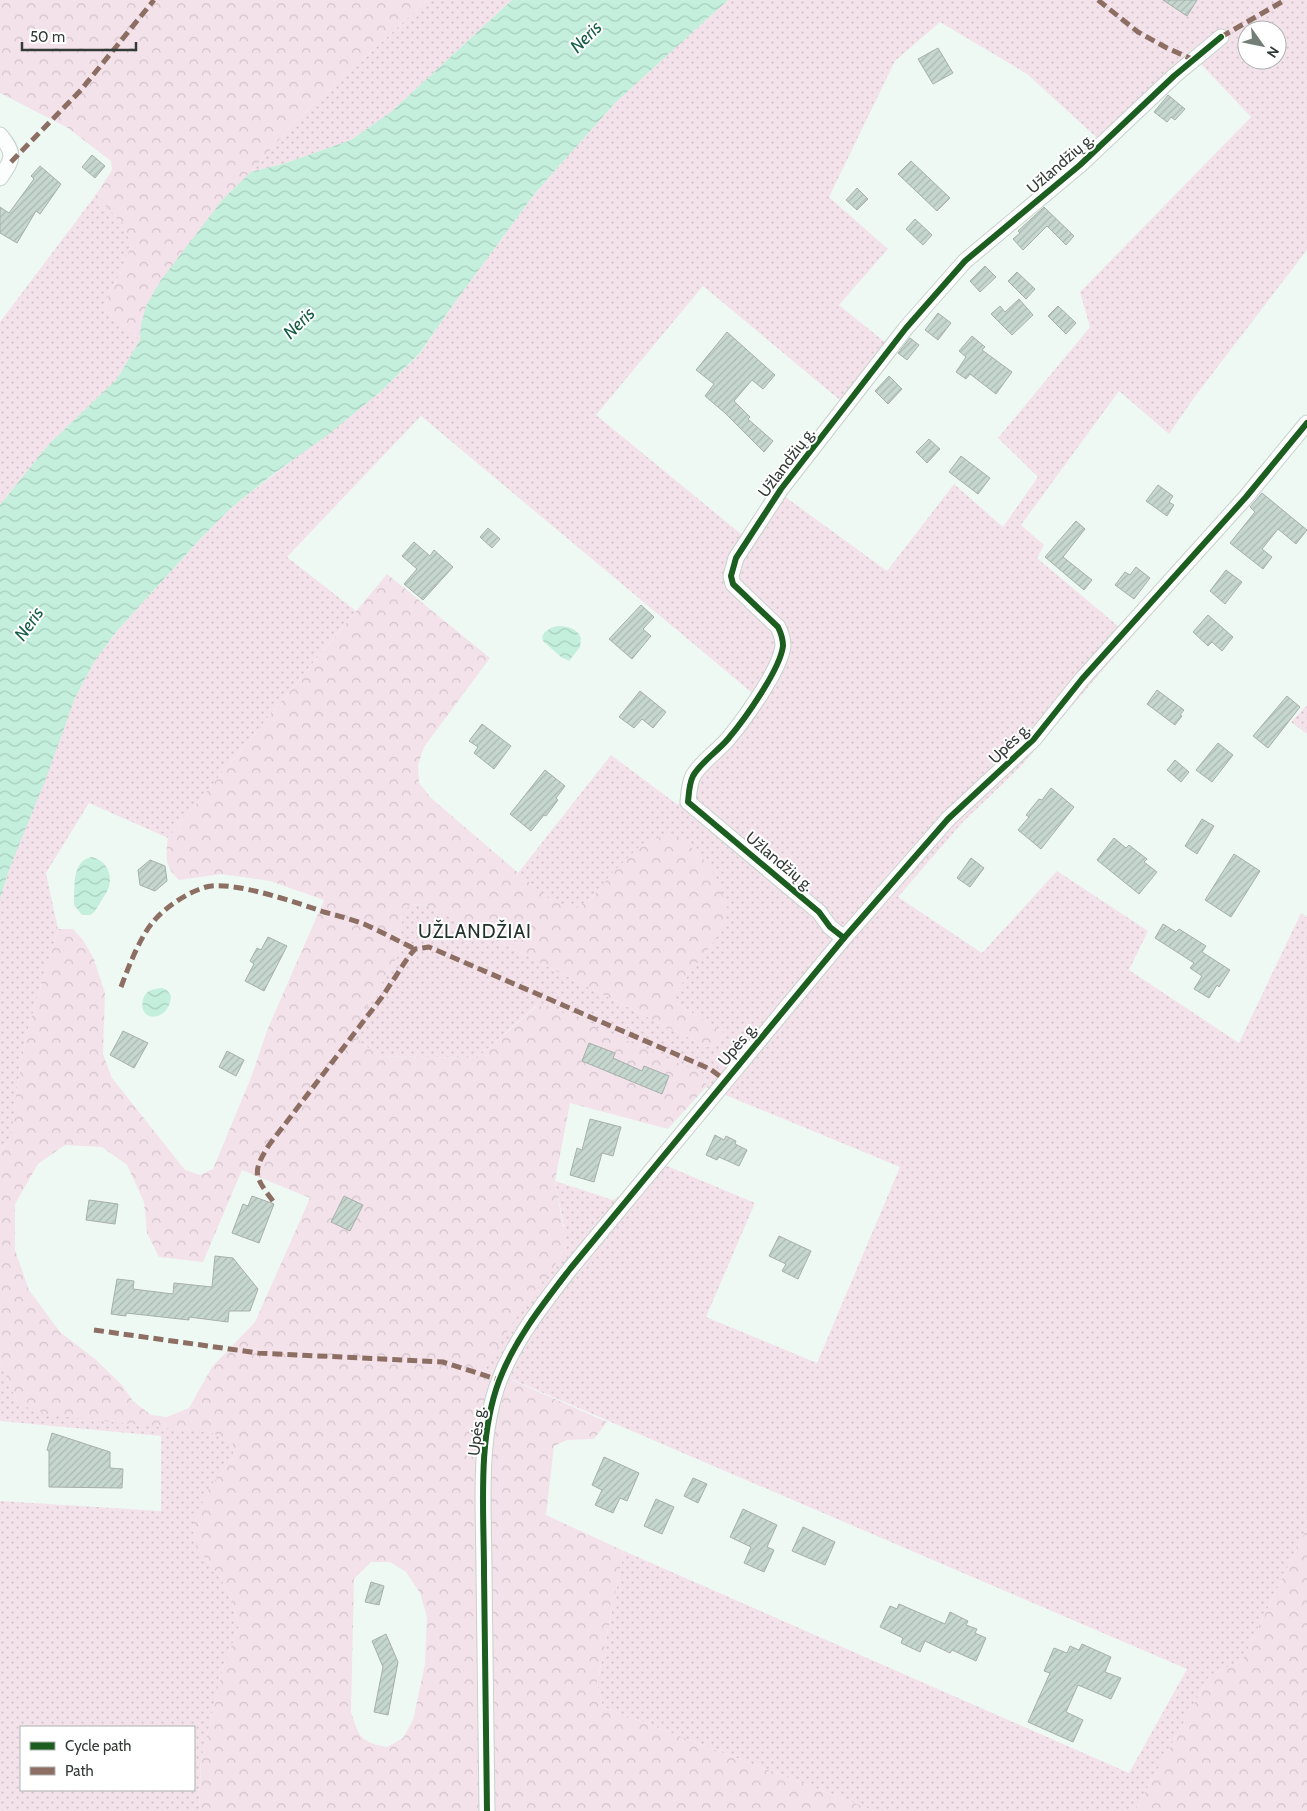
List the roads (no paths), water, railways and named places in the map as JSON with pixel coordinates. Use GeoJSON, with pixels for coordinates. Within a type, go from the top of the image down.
{"type":"FeatureCollection","features":[{"type":"Feature","properties":{"kind":"street","name":"Užlandžių g."},"geometry":{"type":"LineString","coordinates":[[844,938],[830,927],[819,912],[688,802],[689,787],[694,775],[728,740],[750,708],[773,672],[783,645],[778,627],[733,584],[731,576],[736,558],[781,489],[906,328],[966,261],[1080,165],[1174,76],[1221,38]]}},
{"type":"Feature","properties":{"kind":"street"},"geometry":{"type":"LineString","coordinates":[[0,135],[11,153],[11,162],[0,178]]}},
{"type":"Feature","properties":{"kind":"street","name":"Upės g."},"geometry":{"type":"LineString","coordinates":[[486,1811],[484,1490],[487,1435],[499,1380],[515,1346],[536,1312],[564,1276],[844,938],[948,819],[1034,739],[1082,679],[1246,497],[1307,423]]}},
{"type":"Feature","properties":{"kind":"water","name":"Neris"},"geometry":{"type":"Polygon","coordinates":[[[512,0],[728,0],[616,102],[536,192],[419,354],[380,392],[329,434],[276,472],[232,507],[201,538],[116,632],[94,662],[75,698],[45,781],[9,870],[0,899],[0,505],[49,444],[117,379],[140,340],[141,325],[146,306],[161,280],[223,199],[251,172],[286,163],[351,140],[391,112],[512,0]]]}},
{"type":"Feature","properties":{"kind":"water"},"geometry":{"type":"Polygon","coordinates":[[[557,626],[571,628],[581,638],[580,647],[569,661],[561,657],[543,641],[542,637],[545,633],[557,626]]]}},
{"type":"Feature","properties":{"kind":"water"},"geometry":{"type":"Polygon","coordinates":[[[91,857],[103,863],[110,876],[110,881],[108,890],[95,911],[90,915],[82,915],[74,905],[75,876],[80,864],[91,857]]]}},
{"type":"Feature","properties":{"kind":"water"},"geometry":{"type":"Polygon","coordinates":[[[162,988],[167,990],[171,996],[169,1005],[160,1015],[149,1016],[142,1007],[144,996],[150,990],[162,988]]]}},
{"type":"Feature","properties":{"kind":"district","name":"UŽLANDŽIAI"},"geometry":{"type":"Point","coordinates":[475,931]}}]}
